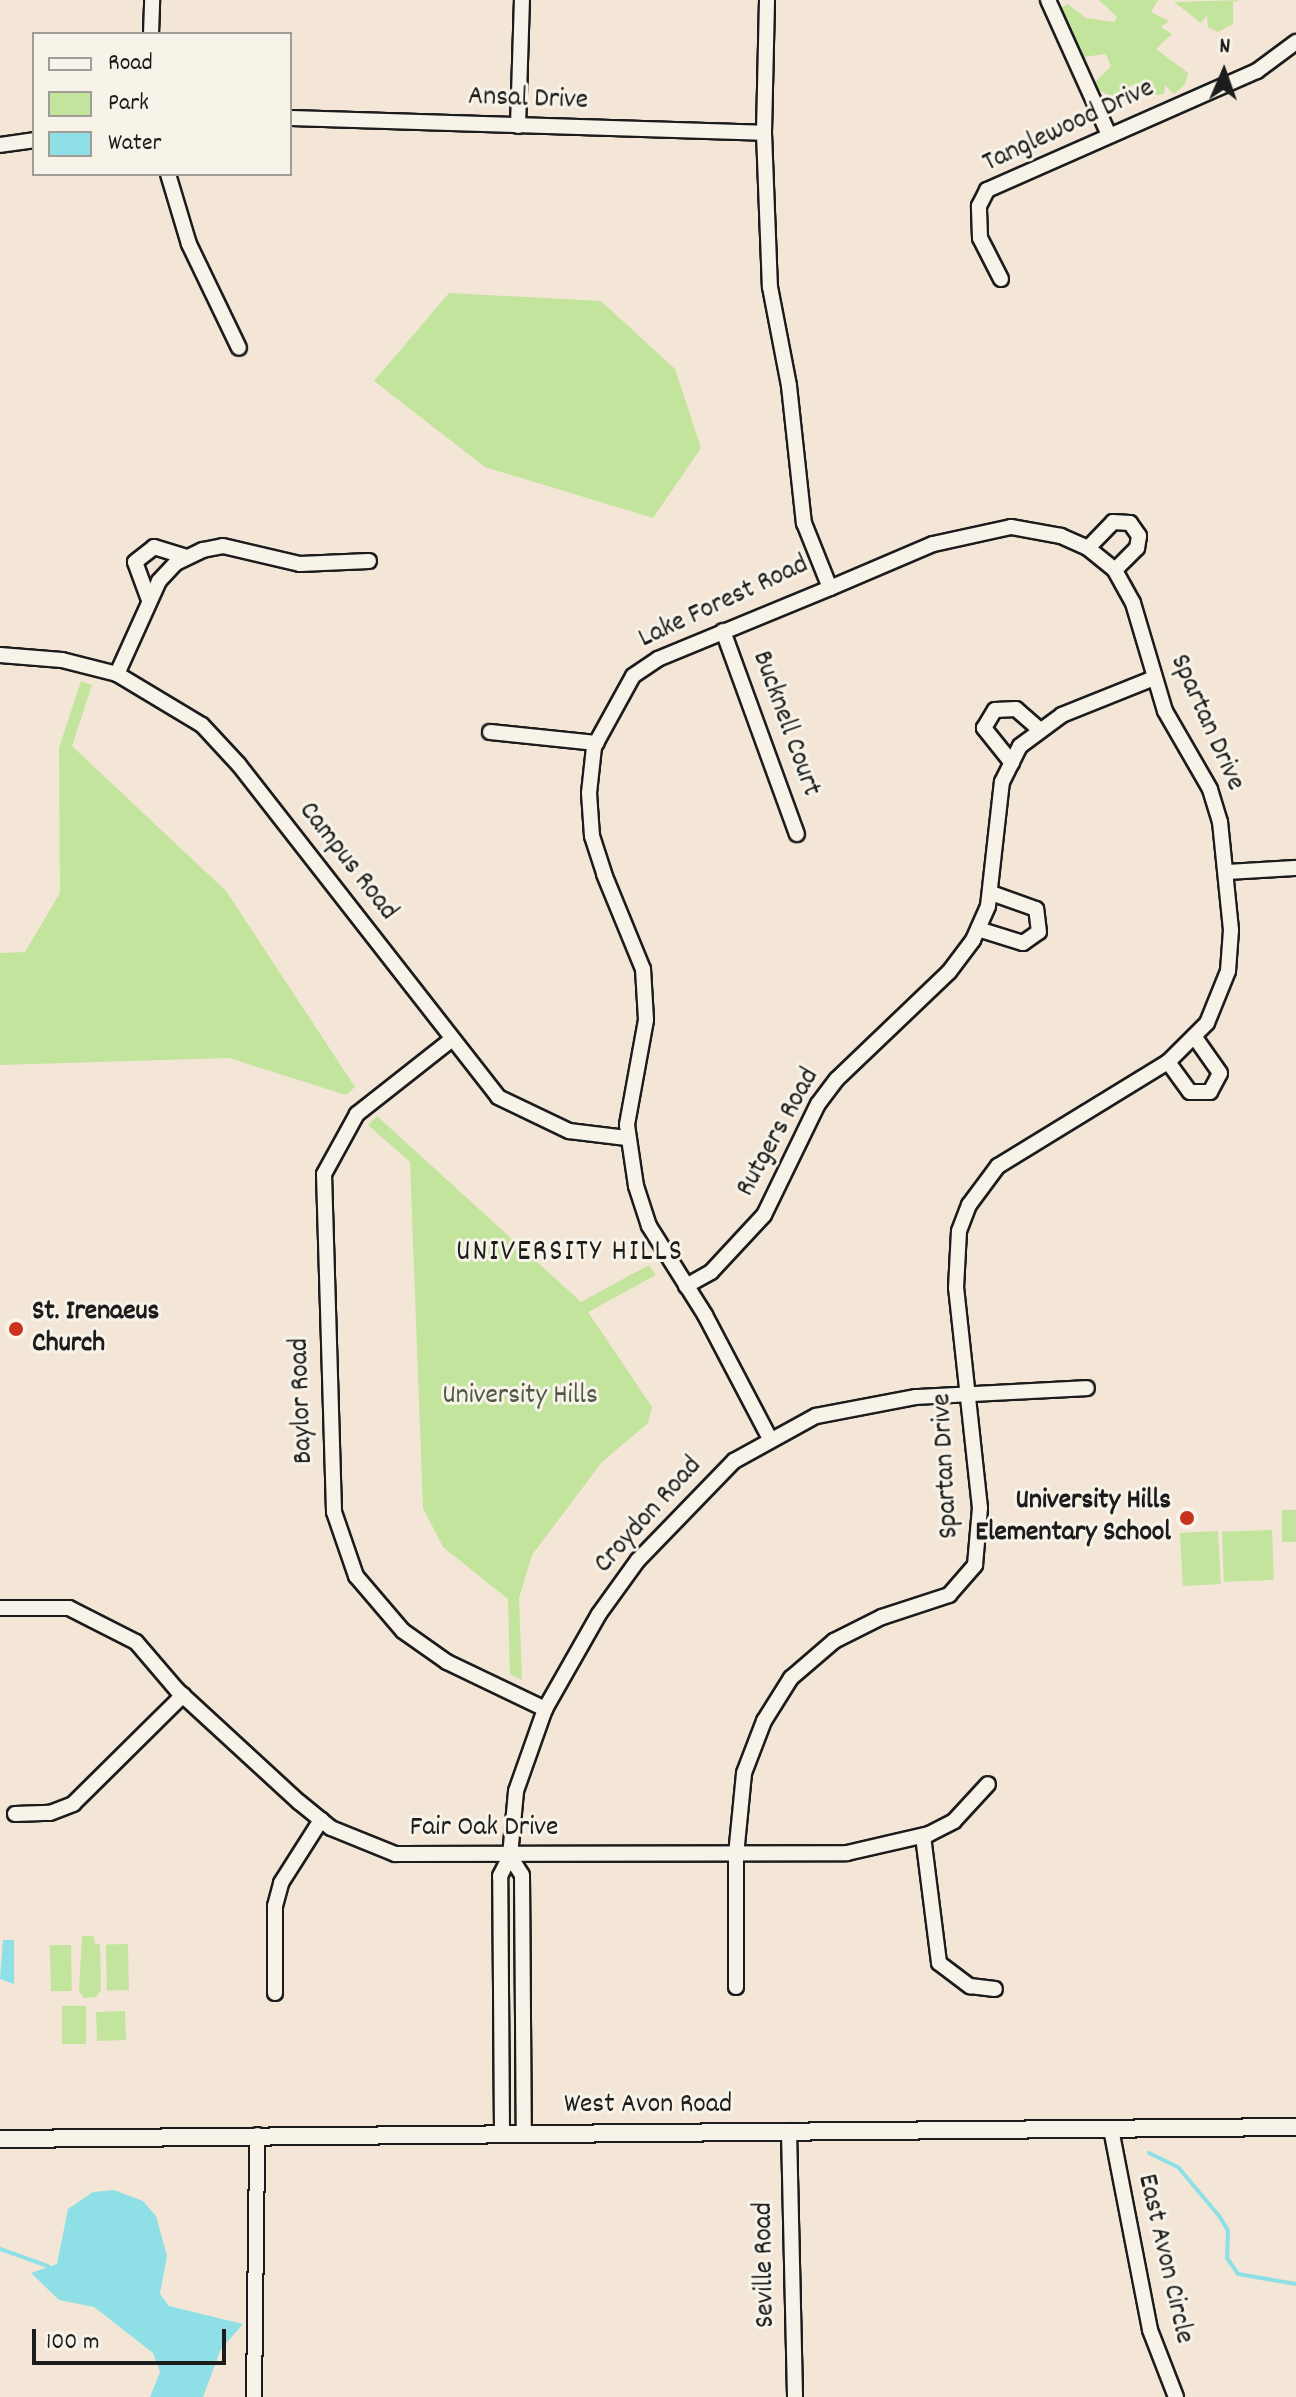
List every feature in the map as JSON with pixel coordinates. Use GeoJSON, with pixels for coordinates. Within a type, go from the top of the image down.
{"type":"FeatureCollection","features":[{"type":"Feature","properties":{"kind":"street"},"geometry":{"type":"LineString","coordinates":[[151,32],[152,0]]}},
{"type":"Feature","properties":{"kind":"street"},"geometry":{"type":"LineString","coordinates":[[518,126],[522,0]]}},
{"type":"Feature","properties":{"kind":"street","name":"Lake Forest Road"},"geometry":{"type":"LineString","coordinates":[[767,0],[764,133],[770,287],[789,386],[804,523],[830,588],[723,631],[633,676],[596,743],[589,793],[592,836],[644,984],[646,1020],[627,1138],[649,1226],[686,1286],[770,1439]]}},
{"type":"Feature","properties":{"kind":"street"},"geometry":{"type":"LineString","coordinates":[[1048,0],[1108,133]]}},
{"type":"Feature","properties":{"kind":"street","name":"Tanglewood Drive"},"geometry":{"type":"LineString","coordinates":[[1001,279],[980,238],[979,206],[987,190],[1108,133],[1257,71],[1296,42]]}},
{"type":"Feature","properties":{"kind":"street","name":"Ansal Drive"},"geometry":{"type":"LineString","coordinates":[[292,118],[764,133]]}},
{"type":"Feature","properties":{"kind":"street"},"geometry":{"type":"LineString","coordinates":[[0,145],[32,140]]}},
{"type":"Feature","properties":{"kind":"street"},"geometry":{"type":"LineString","coordinates":[[169,176],[189,244],[239,348]]}},
{"type":"Feature","properties":{"kind":"street"},"geometry":{"type":"LineString","coordinates":[[1088,548],[1113,522],[1130,523],[1139,536],[1137,548],[1115,570]]}},
{"type":"Feature","properties":{"kind":"street","name":"Spartan Drive"},"geometry":{"type":"LineString","coordinates":[[736,1987],[736,1855],[744,1773],[764,1721],[791,1678],[834,1641],[949,1595],[975,1565],[980,1508],[956,1261],[959,1231],[981,1184],[1056,1127],[1168,1062],[1194,1036],[1222,995],[1228,971],[1226,872],[1220,822],[1210,789],[1165,711],[1133,603],[1115,570],[1088,548],[1034,528],[980,530],[830,588]]}},
{"type":"Feature","properties":{"kind":"street"},"geometry":{"type":"LineString","coordinates":[[117,674],[159,581],[187,557],[223,546],[300,564],[369,561]]}},
{"type":"Feature","properties":{"kind":"street"},"geometry":{"type":"LineString","coordinates":[[149,600],[135,562],[154,547],[187,557]]}},
{"type":"Feature","properties":{"kind":"street","name":"Bucknell Court"},"geometry":{"type":"LineString","coordinates":[[723,631],[797,834]]}},
{"type":"Feature","properties":{"kind":"street","name":"Campus Road"},"geometry":{"type":"LineString","coordinates":[[0,655],[62,660],[117,674],[202,725],[239,765],[498,1097],[526,1114],[569,1131],[627,1138]]}},
{"type":"Feature","properties":{"kind":"street","name":"Rutgers Road"},"geometry":{"type":"LineString","coordinates":[[686,1286],[711,1272],[764,1215],[818,1104],[837,1079],[949,972],[978,929],[991,893],[998,807],[1012,763],[1039,729],[1062,715],[1154,678]]}},
{"type":"Feature","properties":{"kind":"street"},"geometry":{"type":"LineString","coordinates":[[1012,763],[984,728],[995,710],[1016,709],[1039,729]]}},
{"type":"Feature","properties":{"kind":"street"},"geometry":{"type":"LineString","coordinates":[[490,732],[596,743]]}},
{"type":"Feature","properties":{"kind":"street"},"geometry":{"type":"LineString","coordinates":[[1226,872],[1296,868]]}},
{"type":"Feature","properties":{"kind":"street"},"geometry":{"type":"LineString","coordinates":[[978,929],[1023,943],[1039,932],[1036,909],[991,893]]}},
{"type":"Feature","properties":{"kind":"street"},"geometry":{"type":"LineString","coordinates":[[1168,1062],[1190,1092],[1210,1092],[1220,1073],[1194,1036]]}},
{"type":"Feature","properties":{"kind":"street","name":"Baylor Road"},"geometry":{"type":"LineString","coordinates":[[451,1040],[357,1114],[324,1174],[334,1512],[356,1576],[403,1631],[447,1662],[545,1709]]}},
{"type":"Feature","properties":{"kind":"street","name":"Croydon Road"},"geometry":{"type":"LineString","coordinates":[[502,2132],[500,1876],[510,1856],[516,1791],[545,1709],[599,1614],[638,1560],[717,1475],[770,1439],[833,1411],[969,1394],[1087,1388]]}},
{"type":"Feature","properties":{"kind":"street","name":"Fair Oak Drive"},"geometry":{"type":"LineString","coordinates":[[0,1608],[85,1612],[136,1642],[183,1695],[321,1820],[395,1854],[847,1853],[923,1836],[954,1821],[988,1784]]}},
{"type":"Feature","properties":{"kind":"street"},"geometry":{"type":"LineString","coordinates":[[15,1814],[50,1813],[73,1804],[183,1695]]}},
{"type":"Feature","properties":{"kind":"street"},"geometry":{"type":"LineString","coordinates":[[275,1993],[278,1895],[321,1820]]}},
{"type":"Feature","properties":{"kind":"street"},"geometry":{"type":"LineString","coordinates":[[923,1836],[939,1963],[970,1986],[995,1989]]}},
{"type":"Feature","properties":{"kind":"street","name":"Croydon Road"},"geometry":{"type":"LineString","coordinates":[[510,1856],[522,1875],[524,2132]]}},
{"type":"Feature","properties":{"kind":"street","name":"West Avon Road"},"geometry":{"type":"LineString","coordinates":[[0,2139],[1296,2127]]}},
{"type":"Feature","properties":{"kind":"street","name":"East Avon Circle"},"geometry":{"type":"LineString","coordinates":[[1111,2129],[1150,2330],[1176,2397]]}},
{"type":"Feature","properties":{"kind":"street","name":"Seville Road"},"geometry":{"type":"LineString","coordinates":[[789,2131],[795,2397]]}},
{"type":"Feature","properties":{"kind":"street"},"geometry":{"type":"LineString","coordinates":[[254,2397],[257,2135]]}},
{"type":"Feature","properties":{"kind":"green space"},"geometry":{"type":"Polygon","coordinates":[[[1099,0],[1158,0],[1151,12],[1169,21],[1161,27],[1172,34],[1156,49],[1188,73],[1185,84],[1174,94],[1165,85],[1164,94],[1156,95],[1132,85],[1114,99],[1092,85],[1111,66],[1106,54],[1083,57],[1060,8],[1068,4],[1086,18],[1114,22],[1117,17],[1099,0]]]}},
{"type":"Feature","properties":{"kind":"green space"},"geometry":{"type":"Polygon","coordinates":[[[1241,0],[1233,2],[1233,24],[1218,32],[1208,27],[1207,15],[1201,23],[1174,2],[1241,0]]]}},
{"type":"Feature","properties":{"kind":"green space"},"geometry":{"type":"Polygon","coordinates":[[[449,293],[601,301],[675,369],[701,448],[653,518],[485,467],[374,381],[449,293]]]}},
{"type":"Feature","properties":{"kind":"green space"},"geometry":{"type":"Polygon","coordinates":[[[81,681],[92,685],[72,746],[226,891],[355,1087],[346,1095],[229,1058],[0,1065],[0,953],[25,952],[60,893],[59,748],[81,681]]]}},
{"type":"Feature","properties":{"kind":"green space","name":"University Hills"},"geometry":{"type":"Polygon","coordinates":[[[377,1116],[581,1302],[649,1265],[656,1275],[588,1312],[652,1407],[648,1423],[602,1462],[532,1555],[519,1598],[522,1680],[510,1674],[508,1599],[443,1547],[423,1508],[410,1162],[368,1125],[377,1116]]]}},
{"type":"Feature","properties":{"kind":"green space"},"geometry":{"type":"Polygon","coordinates":[[[1282,1510],[1296,1510],[1296,1542],[1282,1542],[1282,1510]]]}},
{"type":"Feature","properties":{"kind":"green space"},"geometry":{"type":"Polygon","coordinates":[[[1272,1530],[1274,1580],[1224,1582],[1222,1532],[1272,1530]]]}},
{"type":"Feature","properties":{"kind":"green space"},"geometry":{"type":"Polygon","coordinates":[[[1218,1531],[1221,1584],[1183,1586],[1180,1533],[1218,1531]]]}},
{"type":"Feature","properties":{"kind":"green space"},"geometry":{"type":"Polygon","coordinates":[[[82,1936],[94,1936],[95,1944],[100,1944],[101,1990],[96,1997],[84,1998],[79,1991],[82,1936]]]}},
{"type":"Feature","properties":{"kind":"green space"},"geometry":{"type":"Polygon","coordinates":[[[106,1944],[128,1944],[129,1990],[107,1990],[106,1944]]]}},
{"type":"Feature","properties":{"kind":"green space"},"geometry":{"type":"Polygon","coordinates":[[[50,1945],[71,1945],[72,1991],[51,1991],[50,1945]]]}},
{"type":"Feature","properties":{"kind":"green space"},"geometry":{"type":"Polygon","coordinates":[[[62,2006],[86,2006],[86,2044],[62,2044],[62,2006]]]}},
{"type":"Feature","properties":{"kind":"green space"},"geometry":{"type":"Polygon","coordinates":[[[125,2011],[126,2040],[97,2041],[96,2012],[125,2011]]]}},
{"type":"Feature","properties":{"kind":"water"},"geometry":{"type":"Polygon","coordinates":[[[3,1940],[14,1940],[14,1984],[0,1979],[3,1940]]]}},
{"type":"Feature","properties":{"kind":"water"},"geometry":{"type":"Polygon","coordinates":[[[114,2190],[143,2201],[156,2216],[167,2256],[160,2294],[169,2306],[243,2324],[221,2349],[203,2397],[150,2397],[160,2372],[153,2353],[94,2307],[59,2300],[31,2273],[57,2264],[68,2209],[93,2192],[114,2190]]]}},
{"type":"Feature","properties":{"kind":"waterway"},"geometry":{"type":"LineString","coordinates":[[1149,2153],[1178,2167],[1220,2217],[1228,2231],[1227,2258],[1238,2274],[1296,2284]]}},
{"type":"Feature","properties":{"kind":"waterway"},"geometry":{"type":"LineString","coordinates":[[0,2249],[48,2266]]}},
{"type":"Feature","properties":{"kind":"place","name":"St. Irenaeus Church"},"geometry":{"type":"Point","coordinates":[16,1329]}},
{"type":"Feature","properties":{"kind":"place","name":"University Hills Elementary School"},"geometry":{"type":"Point","coordinates":[1187,1518]}},
{"type":"Feature","properties":{"kind":"district","name":"UNIVERSITY HILLS"},"geometry":{"type":"Point","coordinates":[570,1254]}}]}
